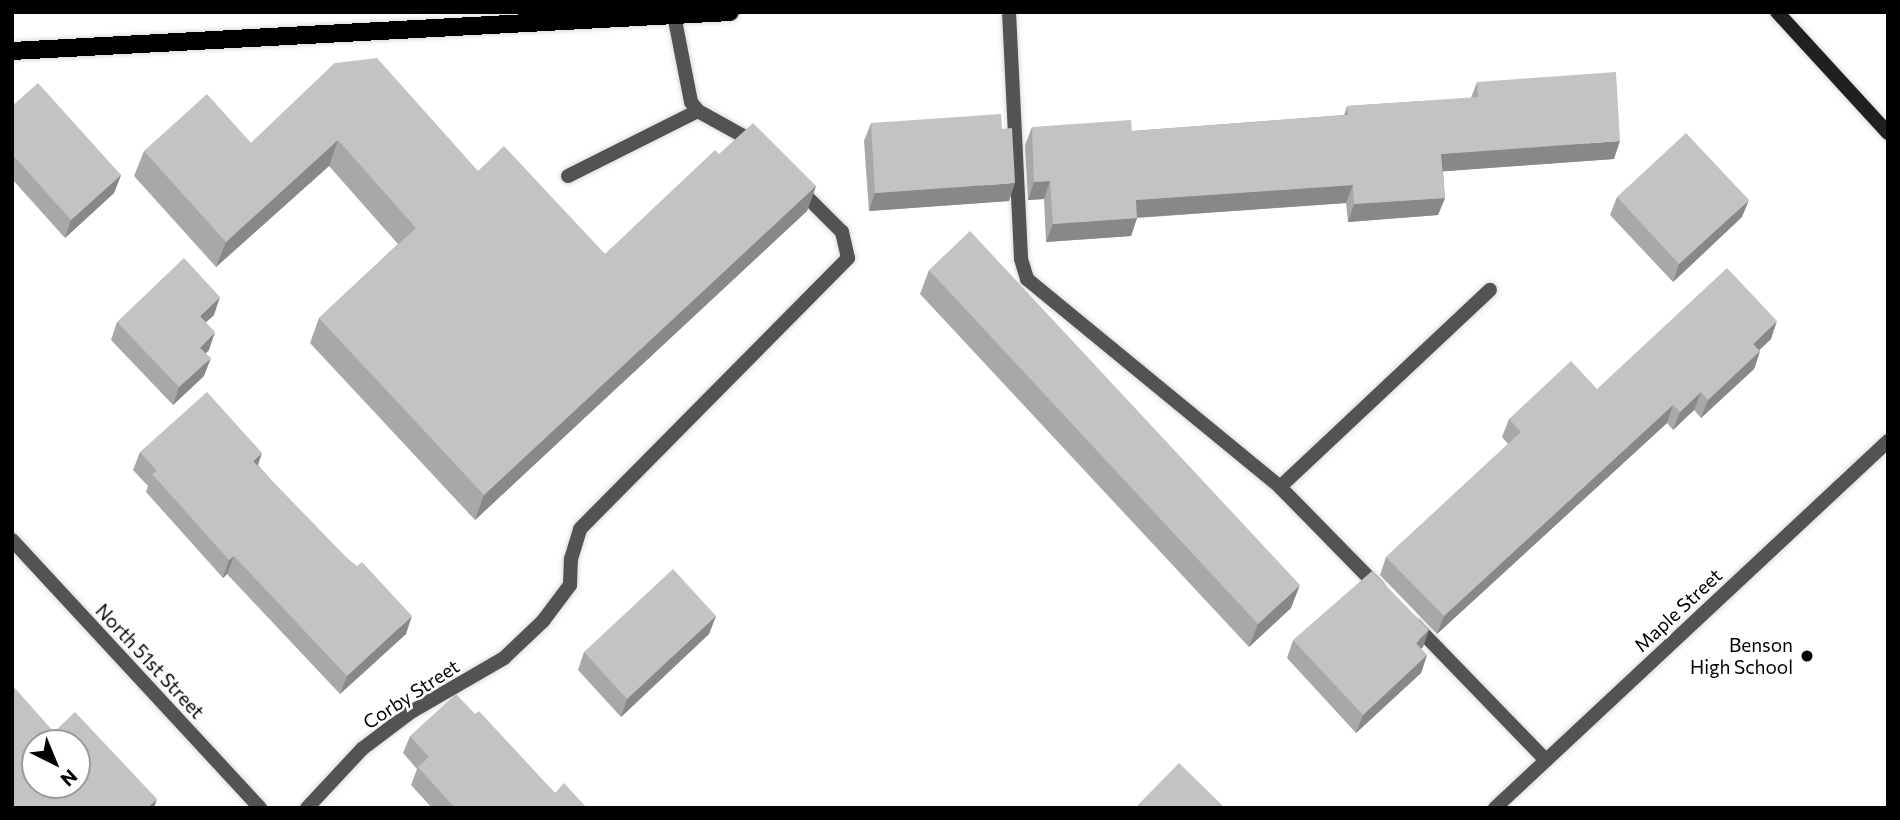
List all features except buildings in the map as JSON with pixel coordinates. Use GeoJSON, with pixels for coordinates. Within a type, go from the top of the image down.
{"type":"FeatureCollection","features":[{"type":"Feature","properties":{"kind":"main road"},"geometry":{"type":"LineString","coordinates":[[12,51],[730,12]]}},
{"type":"Feature","properties":{"kind":"main road"},"geometry":{"type":"LineString","coordinates":[[1777,12],[1888,134]]}},
{"type":"Feature","properties":{"kind":"street"},"geometry":{"type":"LineString","coordinates":[[1009,12],[1021,259],[1027,279],[1280,487],[1385,594]]}},
{"type":"Feature","properties":{"kind":"street"},"geometry":{"type":"LineString","coordinates":[[674,15],[691,102],[698,111],[747,138],[766,156]]}},
{"type":"Feature","properties":{"kind":"street"},"geometry":{"type":"LineString","coordinates":[[568,176],[698,111]]}},
{"type":"Feature","properties":{"kind":"street","name":"Corby Street"},"geometry":{"type":"LineString","coordinates":[[307,808],[362,749],[411,712],[503,658],[543,621],[570,585],[571,559],[580,529],[848,258],[842,232],[785,175]]}},
{"type":"Feature","properties":{"kind":"street"},"geometry":{"type":"LineString","coordinates":[[1280,487],[1490,290]]}},
{"type":"Feature","properties":{"kind":"street","name":"Maple Street"},"geometry":{"type":"LineString","coordinates":[[1495,808],[1888,441]]}},
{"type":"Feature","properties":{"kind":"street","name":"North 51st Street"},"geometry":{"type":"LineString","coordinates":[[12,540],[260,808]]}},
{"type":"Feature","properties":{"kind":"street"},"geometry":{"type":"LineString","coordinates":[[1404,614],[1546,760]]}},
{"type":"Feature","properties":{"kind":"place","name":"Benson High School"},"geometry":{"type":"Point","coordinates":[1807,656]}}]}
